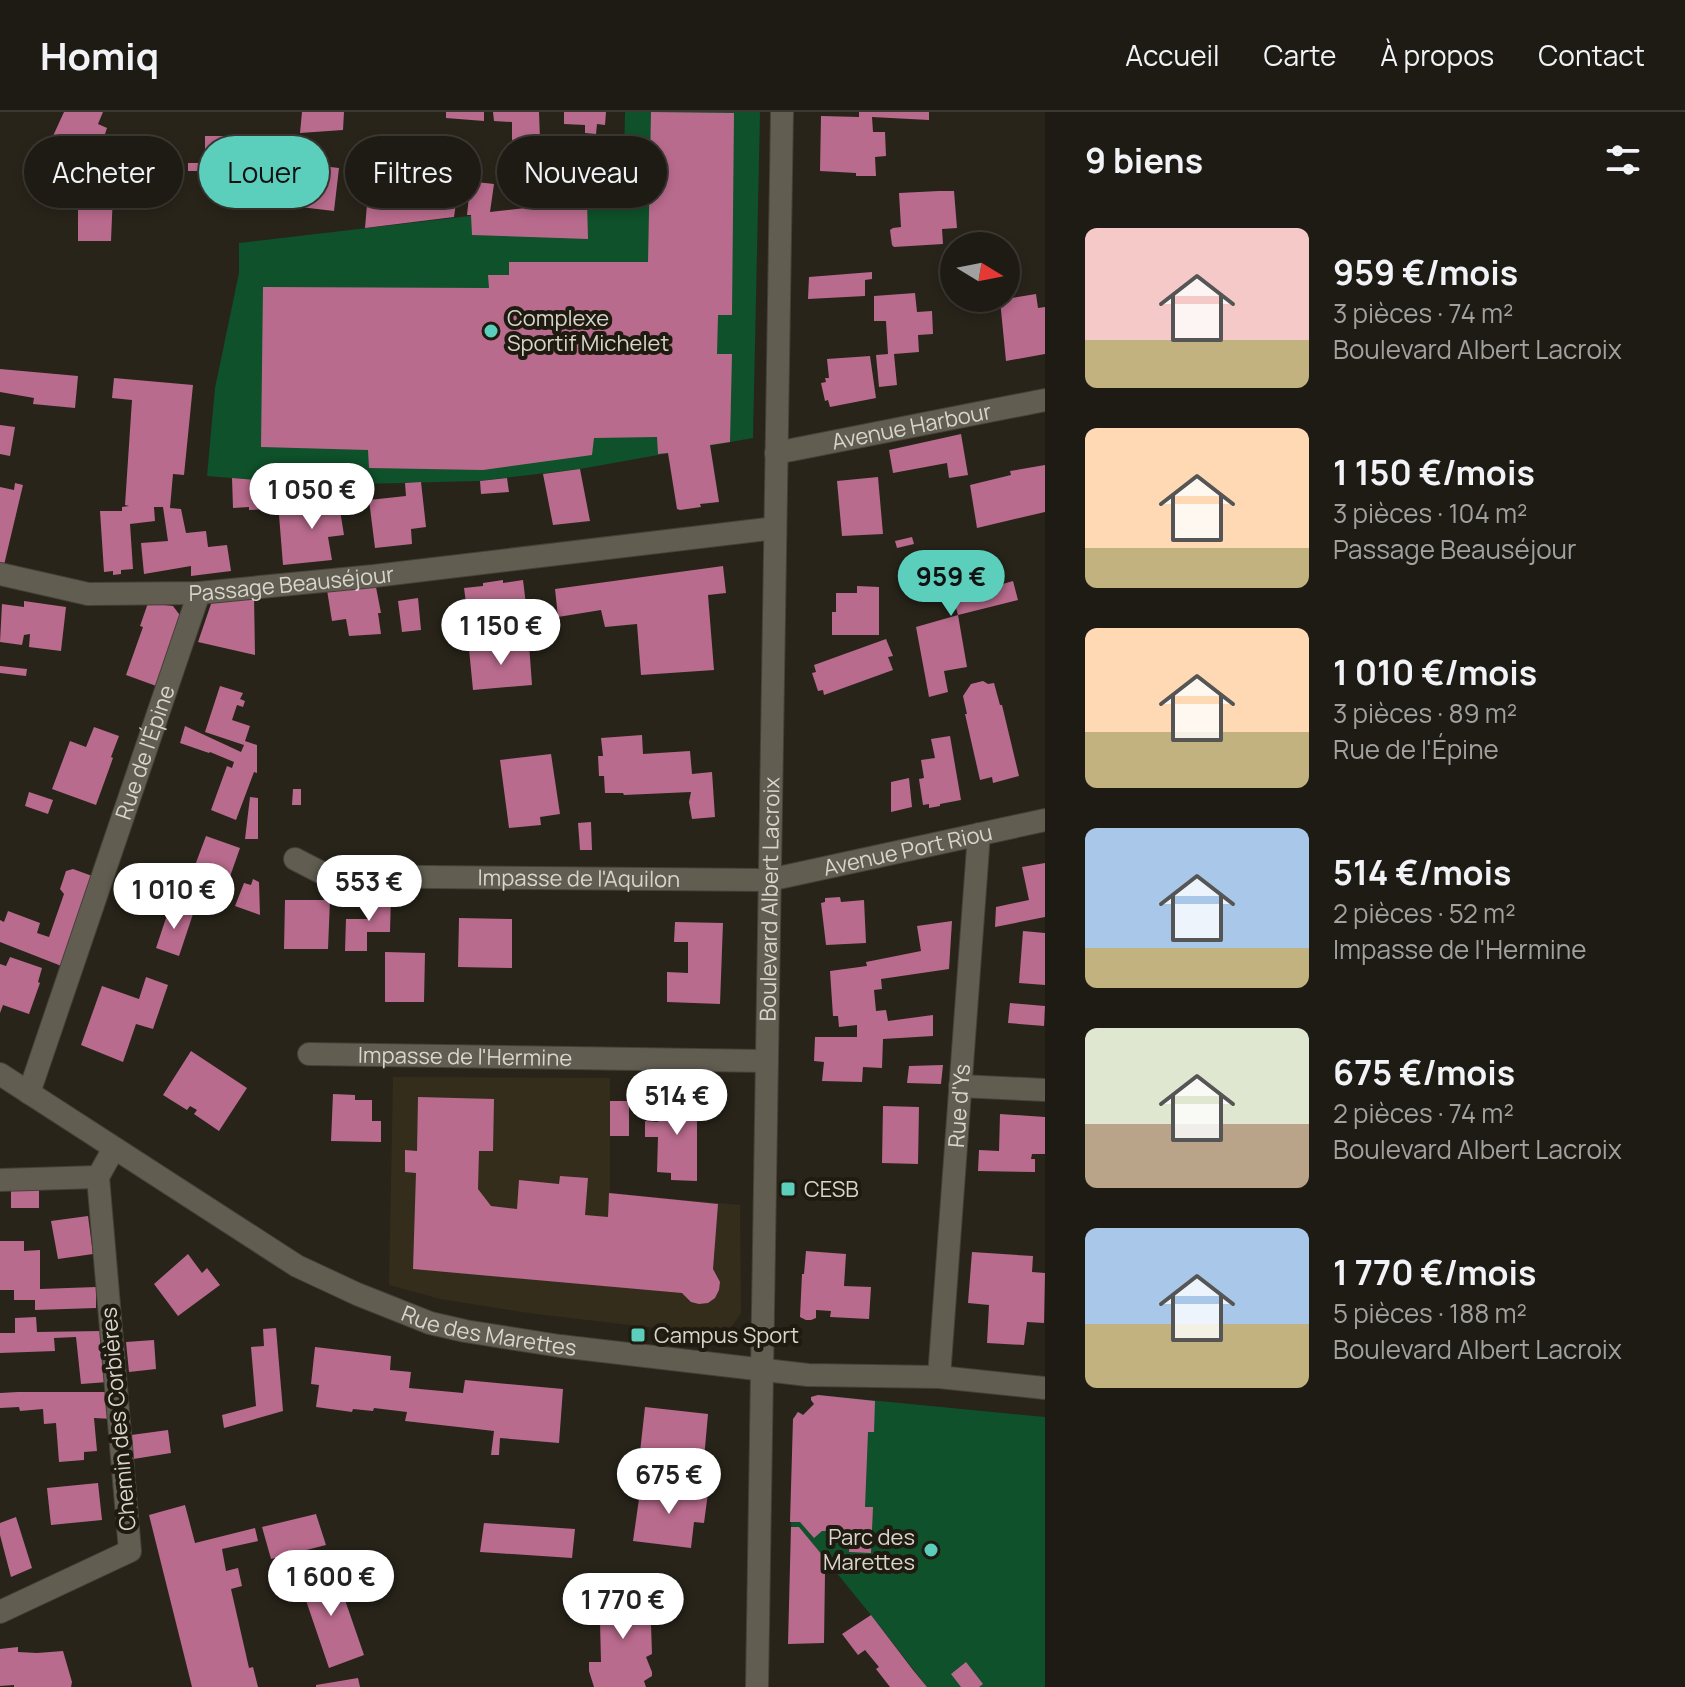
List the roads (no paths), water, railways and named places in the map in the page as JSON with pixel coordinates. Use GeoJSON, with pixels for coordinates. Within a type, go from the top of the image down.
{"type":"FeatureCollection","features":[{"type":"Feature","properties":{"kind":"street","name":"Boulevard Albert Lacroix"},"geometry":{"type":"LineString","coordinates":[[757,1687],[782,112]]}},
{"type":"Feature","properties":{"kind":"street","name":"Avenue Harbour"},"geometry":{"type":"LineString","coordinates":[[776,453],[1045,400]]}},
{"type":"Feature","properties":{"kind":"street","name":"Passage Beauséjour"},"geometry":{"type":"LineString","coordinates":[[0,574],[88,594],[199,593],[374,576],[775,528]]}},
{"type":"Feature","properties":{"kind":"street","name":"Rue de l'Épine"},"geometry":{"type":"LineString","coordinates":[[29,1093],[199,593]]}},
{"type":"Feature","properties":{"kind":"street","name":"Avenue Port Riou"},"geometry":{"type":"LineString","coordinates":[[769,880],[1045,820]]}},
{"type":"Feature","properties":{"kind":"street","name":"Rue d'Ys"},"geometry":{"type":"LineString","coordinates":[[939,1377],[979,834]]}},
{"type":"Feature","properties":{"kind":"street","name":"Impasse de l'Aquilon"},"geometry":{"type":"LineString","coordinates":[[295,859],[328,876],[769,880]]}},
{"type":"Feature","properties":{"kind":"street","name":"Impasse de l'Hermine"},"geometry":{"type":"LineString","coordinates":[[309,1054],[767,1061]]}},
{"type":"Feature","properties":{"kind":"street","name":"Rue des Marettes"},"geometry":{"type":"LineString","coordinates":[[0,1074],[297,1266],[430,1323],[560,1346],[808,1375],[939,1377],[1045,1388]]}},
{"type":"Feature","properties":{"kind":"street"},"geometry":{"type":"LineString","coordinates":[[960,1086],[1045,1090]]}},
{"type":"Feature","properties":{"kind":"street"},"geometry":{"type":"LineString","coordinates":[[0,1180],[98,1177],[114,1148]]}},
{"type":"Feature","properties":{"kind":"street","name":"Chemin des Corbières"},"geometry":{"type":"LineString","coordinates":[[0,1612],[130,1551],[98,1177]]}},
{"type":"Feature","properties":{"kind":"place","name":"Complexe Sportif Michelet"},"geometry":{"type":"Point","coordinates":[491,331]}},
{"type":"Feature","properties":{"kind":"place","name":"CESB"},"geometry":{"type":"Point","coordinates":[788,1189]}},
{"type":"Feature","properties":{"kind":"place","name":"Campus Sport"},"geometry":{"type":"Point","coordinates":[638,1335]}},
{"type":"Feature","properties":{"kind":"place","name":"Parc des Marettes"},"geometry":{"type":"Point","coordinates":[931,1550]}}]}
